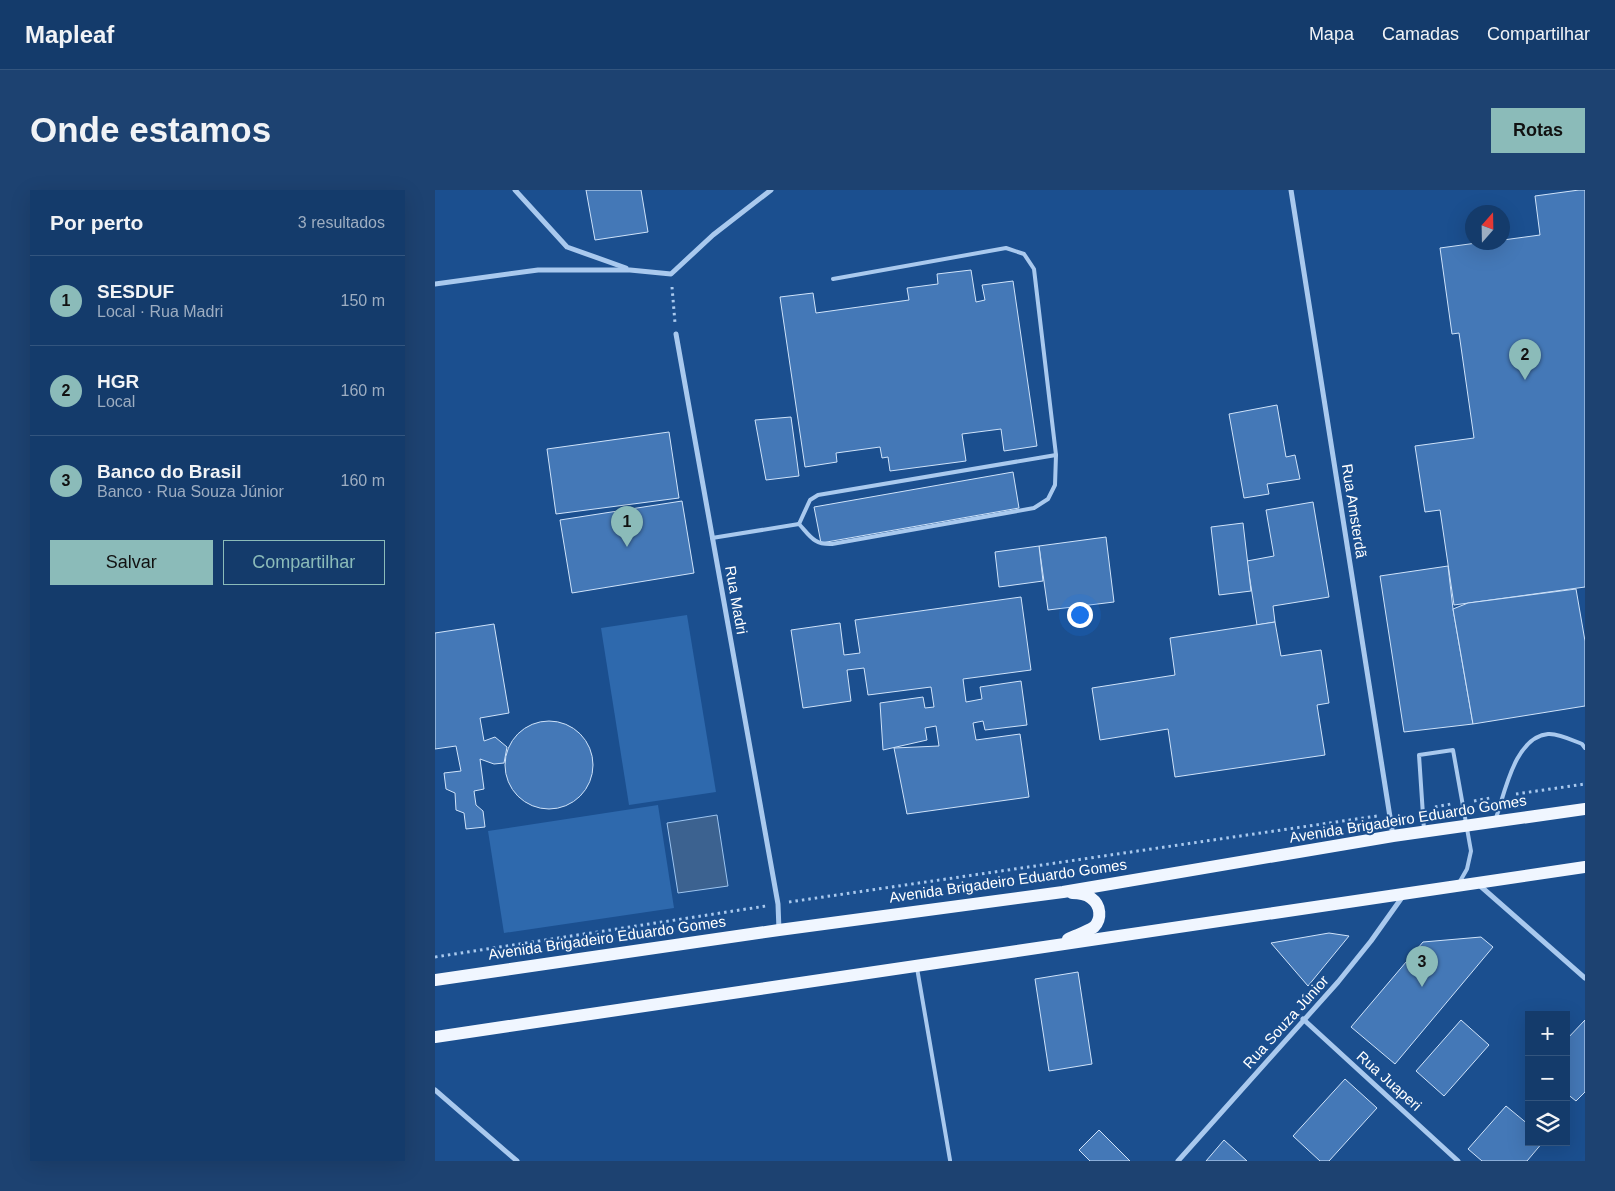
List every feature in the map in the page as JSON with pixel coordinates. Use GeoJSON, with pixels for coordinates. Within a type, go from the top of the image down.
{"type":"FeatureCollection","features":[{"type":"Feature","properties":{"kind":"main road","name":"Avenida Brigadeiro Eduardo Gomes"},"geometry":{"type":"LineString","coordinates":[[435,980],[779,930],[1063,892],[1393,836],[1585,809]]}},
{"type":"Feature","properties":{"kind":"main road"},"geometry":{"type":"LineString","coordinates":[[435,1038],[1585,867]]}},
{"type":"Feature","properties":{"kind":"main road"},"geometry":{"type":"LineString","coordinates":[[1057,945],[1092,928],[1097,923],[1100,912],[1098,906],[1090,897],[1063,892]]}},
{"type":"Feature","properties":{"kind":"street"},"geometry":{"type":"LineString","coordinates":[[515,190],[567,247],[630,270]]}},
{"type":"Feature","properties":{"kind":"street"},"geometry":{"type":"LineString","coordinates":[[435,284],[538,270],[630,270],[671,274],[713,235],[771,190]]}},
{"type":"Feature","properties":{"kind":"street","name":"Rua Amsterdã"},"geometry":{"type":"LineString","coordinates":[[1291,190],[1393,836]]}},
{"type":"Feature","properties":{"kind":"street","name":"Rua Madri"},"geometry":{"type":"LineString","coordinates":[[676,334],[778,904],[779,930]]}},
{"type":"Feature","properties":{"kind":"street"},"geometry":{"type":"LineString","coordinates":[[1476,882],[1585,978]]}},
{"type":"Feature","properties":{"kind":"street","name":"Rua Souza Júnior"},"geometry":{"type":"LineString","coordinates":[[1178,1161],[1337,982],[1371,941],[1404,894]]}},
{"type":"Feature","properties":{"kind":"street","name":"Rua Juaperi"},"geometry":{"type":"LineString","coordinates":[[1303,1019],[1458,1161]]}},
{"type":"Feature","properties":{"kind":"street"},"geometry":{"type":"LineString","coordinates":[[436,1093],[517,1161]]}},
{"type":"Feature","properties":{"kind":"lane"},"geometry":{"type":"LineString","coordinates":[[799,524],[821,545],[832,544],[1034,508],[1048,499],[1055,485],[1056,455],[1034,269],[1024,254],[1006,248],[833,279]]}},
{"type":"Feature","properties":{"kind":"lane"},"geometry":{"type":"LineString","coordinates":[[799,524],[810,500],[817,495],[1056,455]]}},
{"type":"Feature","properties":{"kind":"lane"},"geometry":{"type":"LineString","coordinates":[[712,538],[799,524]]}},
{"type":"Feature","properties":{"kind":"lane"},"geometry":{"type":"LineString","coordinates":[[1495,821],[1514,764],[1523,748],[1535,738],[1549,734],[1581,744],[1585,748]]}},
{"type":"Feature","properties":{"kind":"lane"},"geometry":{"type":"LineString","coordinates":[[1424,832],[1419,756],[1453,750],[1471,851],[1467,869],[1458,885]]}},
{"type":"Feature","properties":{"kind":"lane"},"geometry":{"type":"LineString","coordinates":[[916,966],[951,1160]]}},
{"type":"Feature","properties":{"kind":"path"},"geometry":{"type":"LineString","coordinates":[[671,274],[676,334]]}},
{"type":"Feature","properties":{"kind":"path"},"geometry":{"type":"LineString","coordinates":[[1423,809],[1585,784]]}},
{"type":"Feature","properties":{"kind":"path"},"geometry":{"type":"LineString","coordinates":[[435,957],[778,904],[1389,814]]}},
{"type":"Feature","properties":{"kind":"shaded area"},"geometry":{"type":"Polygon","coordinates":[[[687,615],[716,792],[629,805],[601,628],[687,615]]]}},
{"type":"Feature","properties":{"kind":"shaded area"},"geometry":{"type":"Polygon","coordinates":[[[658,805],[674,908],[504,933],[488,831],[658,805]]]}},
{"type":"Feature","properties":{"kind":"shaded area"},"geometry":{"type":"Polygon","coordinates":[[[717,815],[728,886],[678,893],[667,823],[717,815]]]}},
{"type":"Feature","properties":{"kind":"building"},"geometry":{"type":"Polygon","coordinates":[[[586,190],[641,190],[648,232],[595,240],[586,190]]]}},
{"type":"Feature","properties":{"kind":"building"},"geometry":{"type":"Polygon","coordinates":[[[1585,190],[1585,587],[1454,605],[1440,510],[1425,512],[1415,446],[1474,438],[1459,333],[1452,334],[1440,248],[1465,245],[1465,250],[1510,250],[1510,239],[1540,235],[1535,196],[1585,190]]]}},
{"type":"Feature","properties":{"kind":"building"},"geometry":{"type":"Polygon","coordinates":[[[971,270],[976,302],[985,300],[982,285],[1013,281],[1037,446],[1004,451],[1001,429],[962,434],[966,461],[890,471],[888,457],[882,458],[880,447],[836,453],[837,462],[805,467],[780,297],[813,293],[816,313],[909,300],[907,288],[938,284],[937,274],[971,270]]]}},
{"type":"Feature","properties":{"kind":"building"},"geometry":{"type":"Polygon","coordinates":[[[1277,405],[1286,457],[1295,455],[1300,479],[1267,484],[1269,494],[1244,498],[1229,414],[1277,405]]]}},
{"type":"Feature","properties":{"kind":"building"},"geometry":{"type":"Polygon","coordinates":[[[791,417],[799,476],[766,480],[755,420],[791,417]]]}},
{"type":"Feature","properties":{"kind":"building"},"geometry":{"type":"Polygon","coordinates":[[[669,432],[679,498],[556,514],[547,449],[669,432]]]}},
{"type":"Feature","properties":{"kind":"building"},"geometry":{"type":"Polygon","coordinates":[[[1013,472],[1019,508],[821,543],[814,507],[1013,472]]]}},
{"type":"Feature","properties":{"kind":"building"},"geometry":{"type":"Polygon","coordinates":[[[682,501],[694,573],[572,593],[560,520],[682,501]]]}},
{"type":"Feature","properties":{"kind":"building"},"geometry":{"type":"Polygon","coordinates":[[[1313,502],[1329,597],[1273,606],[1275,622],[1257,625],[1247,561],[1274,556],[1266,510],[1313,502]]]}},
{"type":"Feature","properties":{"kind":"building"},"geometry":{"type":"Polygon","coordinates":[[[1243,523],[1251,591],[1219,595],[1211,527],[1243,523]]]}},
{"type":"Feature","properties":{"kind":"building"},"geometry":{"type":"Polygon","coordinates":[[[1106,537],[1114,602],[1048,610],[1039,546],[1106,537]]]}},
{"type":"Feature","properties":{"kind":"building"},"geometry":{"type":"Polygon","coordinates":[[[1039,546],[1043,581],[999,587],[995,552],[1039,546]]]}},
{"type":"Feature","properties":{"kind":"building"},"geometry":{"type":"Polygon","coordinates":[[[1448,566],[1453,609],[1473,724],[1404,732],[1380,576],[1448,566]]]}},
{"type":"Feature","properties":{"kind":"building"},"geometry":{"type":"Polygon","coordinates":[[[1576,589],[1585,641],[1585,706],[1473,724],[1453,609],[1468,603],[1576,589]]]}},
{"type":"Feature","properties":{"kind":"building"},"geometry":{"type":"Polygon","coordinates":[[[1021,597],[1031,670],[963,679],[966,702],[982,699],[980,687],[1021,681],[1027,725],[985,730],[983,721],[973,723],[976,740],[1020,734],[1029,797],[907,814],[894,748],[939,746],[936,726],[925,728],[927,740],[883,750],[880,703],[923,697],[925,708],[934,707],[931,687],[868,695],[864,668],[847,670],[851,701],[803,708],[791,630],[840,623],[844,655],[860,653],[855,620],[1021,597]]]}},
{"type":"Feature","properties":{"kind":"building"},"geometry":{"type":"Polygon","coordinates":[[[1275,622],[1281,656],[1321,650],[1329,703],[1317,705],[1325,755],[1175,777],[1168,729],[1100,740],[1092,688],[1175,675],[1170,638],[1275,622]]]}},
{"type":"Feature","properties":{"kind":"building"},"geometry":{"type":"Polygon","coordinates":[[[494,624],[509,713],[480,718],[484,741],[495,737],[507,747],[504,763],[494,764],[480,759],[484,789],[474,791],[476,805],[483,811],[485,827],[466,829],[464,813],[456,810],[455,793],[446,789],[444,773],[461,771],[456,746],[435,749],[435,633],[494,624]]]}},
{"type":"Feature","properties":{"kind":"building"},"geometry":{"type":"Polygon","coordinates":[[[549,721],[566,725],[580,734],[589,748],[593,765],[589,782],[580,796],[566,805],[549,809],[532,805],[518,796],[509,782],[505,765],[509,748],[518,734],[532,725],[549,721]]]}},
{"type":"Feature","properties":{"kind":"building"},"geometry":{"type":"Polygon","coordinates":[[[1329,933],[1349,936],[1308,986],[1271,943],[1329,933]]]}},
{"type":"Feature","properties":{"kind":"building"},"geometry":{"type":"Polygon","coordinates":[[[1481,937],[1493,947],[1395,1064],[1351,1027],[1423,942],[1481,937]]]}},
{"type":"Feature","properties":{"kind":"building"},"geometry":{"type":"Polygon","coordinates":[[[1078,972],[1092,1064],[1049,1071],[1035,979],[1078,972]]]}},
{"type":"Feature","properties":{"kind":"building"},"geometry":{"type":"Polygon","coordinates":[[[1461,1020],[1489,1045],[1444,1096],[1416,1071],[1461,1020]]]}},
{"type":"Feature","properties":{"kind":"building"},"geometry":{"type":"Polygon","coordinates":[[[1585,1020],[1585,1092],[1576,1101],[1570,1096],[1570,1036],[1585,1020]]]}},
{"type":"Feature","properties":{"kind":"building"},"geometry":{"type":"Polygon","coordinates":[[[1345,1079],[1377,1108],[1329,1161],[1320,1161],[1293,1136],[1345,1079]]]}},
{"type":"Feature","properties":{"kind":"building"},"geometry":{"type":"Polygon","coordinates":[[[1506,1106],[1525,1122],[1525,1146],[1540,1146],[1527,1161],[1482,1161],[1468,1149],[1506,1106]]]}},
{"type":"Feature","properties":{"kind":"building"},"geometry":{"type":"Polygon","coordinates":[[[1099,1130],[1130,1161],[1090,1161],[1079,1150],[1099,1130]]]}},
{"type":"Feature","properties":{"kind":"building"},"geometry":{"type":"Polygon","coordinates":[[[1224,1140],[1247,1161],[1206,1161],[1224,1140]]]}},
{"type":"Feature","properties":{"kind":"place","name":"HGR"},"geometry":{"type":"Point","coordinates":[1525,380]}},
{"type":"Feature","properties":{"kind":"place","name":"SESDUF"},"geometry":{"type":"Point","coordinates":[627,547]}},
{"type":"Feature","properties":{"kind":"place","name":"Banco do Brasil"},"geometry":{"type":"Point","coordinates":[1422,987]}}]}
